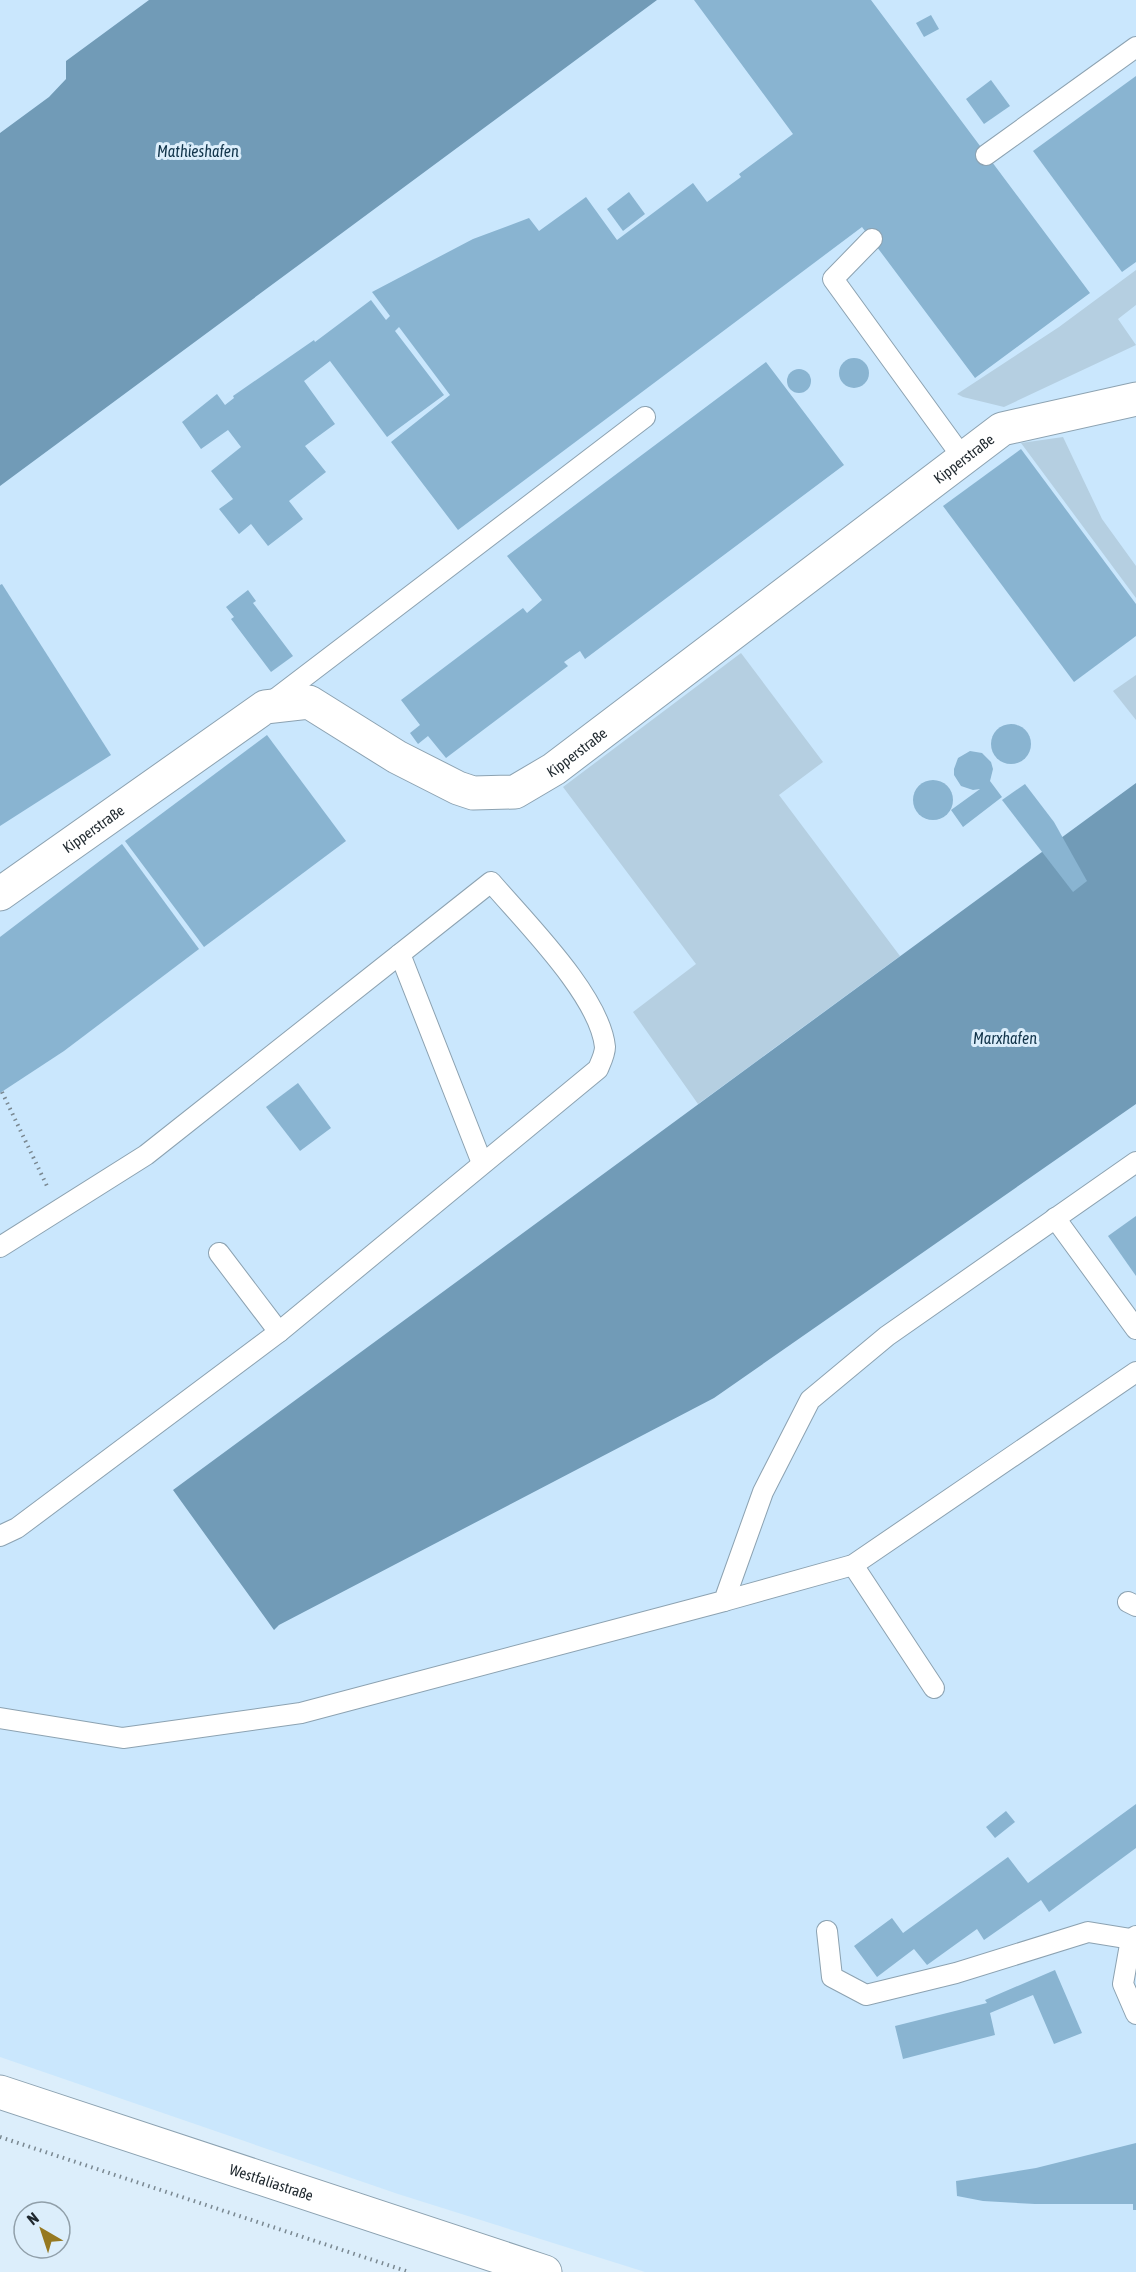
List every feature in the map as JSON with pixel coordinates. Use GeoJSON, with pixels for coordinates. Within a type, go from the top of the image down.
{"type":"FeatureCollection","features":[{"type":"Feature","properties":{"kind":"street","name":"Kipperstraße"},"geometry":{"type":"LineString","coordinates":[[0,894],[265,707],[309,702],[397,757],[458,788],[473,793],[515,792],[554,769],[1002,429],[1136,399]]}},
{"type":"Feature","properties":{"kind":"street","name":"Westfaliastraße"},"geometry":{"type":"LineString","coordinates":[[0,2092],[545,2272]]}},
{"type":"Feature","properties":{"kind":"lane"},"geometry":{"type":"LineString","coordinates":[[986,155],[1136,47]]}},
{"type":"Feature","properties":{"kind":"lane"},"geometry":{"type":"LineString","coordinates":[[872,239],[832,279],[963,458]]}},
{"type":"Feature","properties":{"kind":"lane"},"geometry":{"type":"LineString","coordinates":[[265,707],[645,417]]}},
{"type":"Feature","properties":{"kind":"lane"},"geometry":{"type":"LineString","coordinates":[[0,1247],[146,1155],[491,882],[572,975],[601,1026],[605,1050],[598,1069],[279,1332],[27,1521],[0,1536]]}},
{"type":"Feature","properties":{"kind":"lane"},"geometry":{"type":"LineString","coordinates":[[400,954],[482,1163]]}},
{"type":"Feature","properties":{"kind":"lane"},"geometry":{"type":"LineString","coordinates":[[724,1601],[763,1492],[810,1400],[888,1336],[1136,1162]]}},
{"type":"Feature","properties":{"kind":"lane"},"geometry":{"type":"LineString","coordinates":[[1055,1218],[1135,1326]]}},
{"type":"Feature","properties":{"kind":"lane"},"geometry":{"type":"LineString","coordinates":[[219,1253],[279,1332]]}},
{"type":"Feature","properties":{"kind":"lane"},"geometry":{"type":"LineString","coordinates":[[0,1718],[123,1738],[301,1713],[853,1565],[1136,1372]]}},
{"type":"Feature","properties":{"kind":"lane"},"geometry":{"type":"LineString","coordinates":[[853,1565],[934,1688]]}},
{"type":"Feature","properties":{"kind":"lane"},"geometry":{"type":"LineString","coordinates":[[827,1931],[832,1977],[866,1995],[956,1973],[1088,1932],[1134,1937],[1124,1984],[1136,2014]]}},
{"type":"Feature","properties":{"kind":"path"},"geometry":{"type":"LineString","coordinates":[[2,1092],[59,1210]]}},
{"type":"Feature","properties":{"kind":"path"},"geometry":{"type":"LineString","coordinates":[[0,2137],[409,2272]]}},
{"type":"Feature","properties":{"kind":"shaded area"},"geometry":{"type":"Polygon","coordinates":[[[0,0],[1136,0],[1136,2272],[645,2272],[398,2194],[0,2057],[0,0]]]}},
{"type":"Feature","properties":{"kind":"shaded area"},"geometry":{"type":"Polygon","coordinates":[[[1136,270],[1136,305],[1118,319],[1136,345],[1004,407],[957,394],[1059,327],[1136,270]]]}},
{"type":"Feature","properties":{"kind":"shaded area"},"geometry":{"type":"Polygon","coordinates":[[[1063,437],[1102,519],[1136,566],[1136,598],[1021,443],[1063,437]]]}},
{"type":"Feature","properties":{"kind":"shaded area"},"geometry":{"type":"Polygon","coordinates":[[[741,653],[823,762],[779,795],[900,956],[698,1104],[633,1012],[696,964],[563,787],[741,653]]]}},
{"type":"Feature","properties":{"kind":"shaded area"},"geometry":{"type":"Polygon","coordinates":[[[1136,675],[1136,720],[1113,691],[1136,675]]]}},
{"type":"Feature","properties":{"kind":"water","name":"Mathieshafen"},"geometry":{"type":"Polygon","coordinates":[[[149,0],[657,0],[0,486],[0,133],[49,97],[66,79],[66,61],[149,0]]]}},
{"type":"Feature","properties":{"kind":"water","name":"Marxhafen"},"geometry":{"type":"Polygon","coordinates":[[[1136,783],[1136,1104],[714,1398],[279,1625],[274,1630],[173,1490],[1136,783]]]}},
{"type":"Feature","properties":{"kind":"building"},"geometry":{"type":"Polygon","coordinates":[[[694,0],[871,0],[1090,293],[975,378],[862,227],[458,530],[391,442],[450,395],[399,327],[395,331],[444,395],[387,437],[330,361],[304,381],[335,424],[305,446],[326,472],[289,501],[303,519],[268,546],[251,524],[239,534],[219,509],[233,499],[211,471],[241,447],[228,430],[201,449],[182,422],[217,394],[225,405],[234,398],[233,396],[314,340],[315,342],[371,300],[386,320],[390,316],[372,292],[473,239],[529,218],[539,231],[586,197],[617,240],[693,183],[707,202],[741,177],[739,174],[793,134],[694,0]]]}},
{"type":"Feature","properties":{"kind":"building"},"geometry":{"type":"Polygon","coordinates":[[[931,15],[939,29],[924,37],[916,23],[931,15]]]}},
{"type":"Feature","properties":{"kind":"building"},"geometry":{"type":"Polygon","coordinates":[[[1136,76],[1136,262],[1122,272],[1033,151],[1136,76]]]}},
{"type":"Feature","properties":{"kind":"building"},"geometry":{"type":"Polygon","coordinates":[[[991,80],[1010,106],[984,124],[966,99],[991,80]]]}},
{"type":"Feature","properties":{"kind":"building"},"geometry":{"type":"Polygon","coordinates":[[[629,192],[645,214],[623,231],[607,209],[629,192]]]}},
{"type":"Feature","properties":{"kind":"building"},"geometry":{"type":"Polygon","coordinates":[[[854,358],[865,362],[869,373],[865,384],[854,388],[843,384],[839,373],[843,362],[854,358]]]}},
{"type":"Feature","properties":{"kind":"building"},"geometry":{"type":"Polygon","coordinates":[[[766,362],[844,465],[585,659],[580,651],[564,662],[568,666],[446,758],[428,736],[418,744],[410,733],[420,725],[401,700],[523,608],[527,613],[542,600],[507,556],[766,362]]]}},
{"type":"Feature","properties":{"kind":"building"},"geometry":{"type":"Polygon","coordinates":[[[799,369],[808,372],[811,381],[808,390],[799,393],[790,390],[787,381],[790,372],[799,369]]]}},
{"type":"Feature","properties":{"kind":"building"},"geometry":{"type":"Polygon","coordinates":[[[1021,449],[1136,604],[1136,636],[1074,682],[943,506],[1021,449]]]}},
{"type":"Feature","properties":{"kind":"building"},"geometry":{"type":"Polygon","coordinates":[[[2,584],[111,755],[0,826],[0,585],[2,584]]]}},
{"type":"Feature","properties":{"kind":"building"},"geometry":{"type":"Polygon","coordinates":[[[248,590],[256,601],[253,603],[293,656],[271,672],[231,619],[234,617],[226,607],[248,590]]]}},
{"type":"Feature","properties":{"kind":"building"},"geometry":{"type":"Polygon","coordinates":[[[1011,724],[1025,730],[1031,744],[1025,758],[1011,764],[997,758],[991,744],[997,730],[1011,724]]]}},
{"type":"Feature","properties":{"kind":"building"},"geometry":{"type":"Polygon","coordinates":[[[267,735],[346,841],[204,947],[125,841],[267,735]]]}},
{"type":"Feature","properties":{"kind":"building"},"geometry":{"type":"Polygon","coordinates":[[[970,751],[982,753],[991,762],[993,769],[990,781],[1002,797],[963,827],[951,810],[980,789],[973,790],[961,786],[954,775],[954,769],[958,758],[970,751]]]}},
{"type":"Feature","properties":{"kind":"building"},"geometry":{"type":"Polygon","coordinates":[[[933,780],[947,786],[953,800],[947,814],[933,820],[919,814],[913,800],[919,786],[933,780]]]}},
{"type":"Feature","properties":{"kind":"building"},"geometry":{"type":"Polygon","coordinates":[[[1025,784],[1054,822],[1087,881],[1073,892],[1002,800],[1025,784]]]}},
{"type":"Feature","properties":{"kind":"building"},"geometry":{"type":"Polygon","coordinates":[[[122,844],[199,949],[64,1051],[0,1093],[0,937],[122,844]]]}},
{"type":"Feature","properties":{"kind":"building"},"geometry":{"type":"Polygon","coordinates":[[[298,1083],[331,1128],[300,1151],[266,1107],[298,1083]]]}},
{"type":"Feature","properties":{"kind":"building"},"geometry":{"type":"Polygon","coordinates":[[[1136,1216],[1136,1276],[1108,1236],[1136,1216]]]}},
{"type":"Feature","properties":{"kind":"building"},"geometry":{"type":"Polygon","coordinates":[[[1136,1804],[1136,1848],[1049,1912],[1041,1900],[984,1940],[977,1929],[927,1965],[914,1949],[877,1977],[854,1946],[892,1918],[903,1933],[1008,1857],[1028,1883],[1136,1804]]]}},
{"type":"Feature","properties":{"kind":"building"},"geometry":{"type":"Polygon","coordinates":[[[1006,1811],[1015,1822],[995,1838],[986,1827],[1006,1811]]]}},
{"type":"Feature","properties":{"kind":"building"},"geometry":{"type":"Polygon","coordinates":[[[1055,1970],[1082,2033],[1054,2044],[1033,1995],[990,2013],[995,2035],[903,2059],[895,2026],[987,2003],[985,2000],[1055,1970]]]}},
{"type":"Feature","properties":{"kind":"building"},"geometry":{"type":"Polygon","coordinates":[[[1136,2143],[1136,2210],[1133,2210],[1133,2204],[1035,2204],[983,2201],[957,2196],[956,2181],[1036,2168],[1136,2143]]]}}]}
